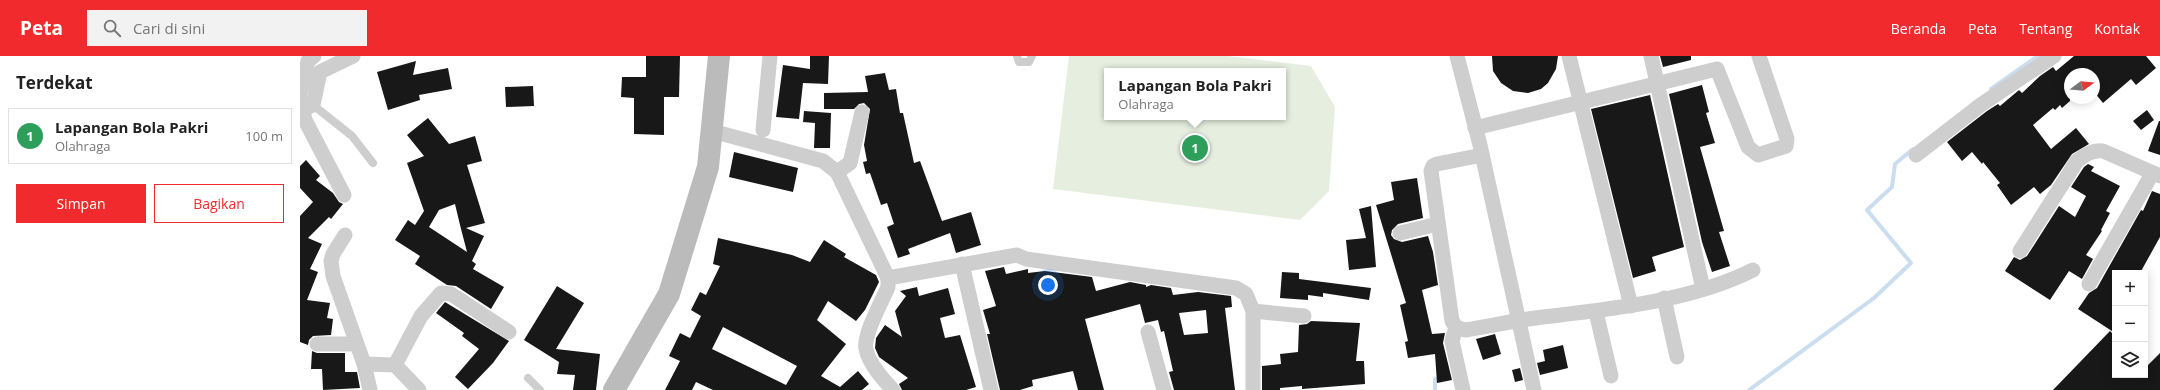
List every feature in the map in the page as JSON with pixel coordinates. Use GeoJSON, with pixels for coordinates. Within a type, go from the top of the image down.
{"type":"FeatureCollection","features":[{"type":"Feature","properties":{"kind":"street"},"geometry":{"type":"LineString","coordinates":[[300,94],[308,61],[314,56]]}},
{"type":"Feature","properties":{"kind":"street"},"geometry":{"type":"LineString","coordinates":[[344,195],[305,120],[304,106],[320,72],[352,56]]}},
{"type":"Feature","properties":{"kind":"street"},"geometry":{"type":"LineString","coordinates":[[614,390],[669,294],[708,167],[719,56]]}},
{"type":"Feature","properties":{"kind":"street"},"geometry":{"type":"LineString","coordinates":[[763,130],[770,56]]}},
{"type":"Feature","properties":{"kind":"street"},"geometry":{"type":"LineString","coordinates":[[1457,56],[1482,155],[1520,321],[1534,390]]}},
{"type":"Feature","properties":{"kind":"street"},"geometry":{"type":"LineString","coordinates":[[1569,56],[1630,306]]}},
{"type":"Feature","properties":{"kind":"street"},"geometry":{"type":"LineString","coordinates":[[1651,56],[1703,289]]}},
{"type":"Feature","properties":{"kind":"street"},"geometry":{"type":"LineString","coordinates":[[1475,128],[1658,83],[1716,62],[1746,142],[1753,153],[1758,155],[1765,154],[1786,146],[1787,139],[1759,56]]}},
{"type":"Feature","properties":{"kind":"street"},"geometry":{"type":"LineString","coordinates":[[1916,155],[1982,104],[2054,56]]}},
{"type":"Feature","properties":{"kind":"street"},"geometry":{"type":"LineString","coordinates":[[837,172],[850,163],[862,112]]}},
{"type":"Feature","properties":{"kind":"street"},"geometry":{"type":"LineString","coordinates":[[712,131],[823,161],[837,172],[888,278],[888,287],[865,342],[868,355],[880,374],[893,390]]}},
{"type":"Feature","properties":{"kind":"street"},"geometry":{"type":"LineString","coordinates":[[2020,251],[2077,161],[2084,156],[2098,150],[2103,151],[2156,175],[2088,284]]}},
{"type":"Feature","properties":{"kind":"street"},"geometry":{"type":"LineString","coordinates":[[1482,155],[1433,166],[1431,171],[1452,321],[1456,327],[1465,330],[1541,317],[1596,312],[1630,306],[1703,289],[1714,288],[1753,270]]}},
{"type":"Feature","properties":{"kind":"street"},"geometry":{"type":"LineString","coordinates":[[1400,233],[1438,224]]}},
{"type":"Feature","properties":{"kind":"street"},"geometry":{"type":"LineString","coordinates":[[345,236],[333,254],[331,261],[333,276],[364,364],[370,390]]}},
{"type":"Feature","properties":{"kind":"street"},"geometry":{"type":"LineString","coordinates":[[888,278],[1017,255],[1026,259],[1236,288],[1246,294],[1253,311],[1253,390]]}},
{"type":"Feature","properties":{"kind":"street"},"geometry":{"type":"LineString","coordinates":[[962,264],[991,390]]}},
{"type":"Feature","properties":{"kind":"street"},"geometry":{"type":"LineString","coordinates":[[395,365],[421,316],[441,293],[450,294],[509,332]]}},
{"type":"Feature","properties":{"kind":"street"},"geometry":{"type":"LineString","coordinates":[[1664,298],[1677,357]]}},
{"type":"Feature","properties":{"kind":"street"},"geometry":{"type":"LineString","coordinates":[[1253,311],[1304,316]]}},
{"type":"Feature","properties":{"kind":"street"},"geometry":{"type":"LineString","coordinates":[[1596,312],[1611,376]]}},
{"type":"Feature","properties":{"kind":"street"},"geometry":{"type":"LineString","coordinates":[[1456,327],[1452,341],[1463,390]]}},
{"type":"Feature","properties":{"kind":"street"},"geometry":{"type":"LineString","coordinates":[[1148,332],[1164,390]]}},
{"type":"Feature","properties":{"kind":"street"},"geometry":{"type":"LineString","coordinates":[[316,344],[356,344]]}},
{"type":"Feature","properties":{"kind":"street"},"geometry":{"type":"LineString","coordinates":[[364,364],[395,365],[420,390]]}},
{"type":"Feature","properties":{"kind":"lane"},"geometry":{"type":"LineString","coordinates":[[1017,56],[1019,62],[1029,62],[1032,56]]}},
{"type":"Feature","properties":{"kind":"lane"},"geometry":{"type":"LineString","coordinates":[[304,106],[352,136],[373,163]]}},
{"type":"Feature","properties":{"kind":"lane"},"geometry":{"type":"LineString","coordinates":[[528,378],[540,390]]}},
{"type":"Feature","properties":{"kind":"green space"},"geometry":{"type":"Polygon","coordinates":[[[1069,56],[1228,56],[1311,66],[1335,107],[1329,191],[1300,220],[1053,189],[1069,56]]]}},
{"type":"Feature","properties":{"kind":"building"},"geometry":{"type":"Polygon","coordinates":[[[646,56],[680,56],[679,97],[664,97],[664,135],[634,134],[634,98],[621,97],[622,77],[646,77],[646,56]]]}},
{"type":"Feature","properties":{"kind":"building"},"geometry":{"type":"Polygon","coordinates":[[[810,56],[829,56],[828,84],[803,83],[799,119],[776,117],[783,65],[810,69],[810,56]]]}},
{"type":"Feature","properties":{"kind":"building"},"geometry":{"type":"Polygon","coordinates":[[[1492,56],[1558,56],[1556,69],[1548,83],[1541,89],[1528,93],[1513,91],[1501,83],[1493,71],[1492,56]]]}},
{"type":"Feature","properties":{"kind":"building"},"geometry":{"type":"Polygon","coordinates":[[[1660,56],[1691,56],[1691,60],[1663,67],[1660,56]]]}},
{"type":"Feature","properties":{"kind":"building"},"geometry":{"type":"Polygon","coordinates":[[[2074,56],[2146,56],[2156,68],[2136,85],[2131,79],[2103,103],[2100,99],[2100,68],[2064,68],[2064,104],[2067,104],[2062,108],[2060,105],[2055,110],[2053,108],[2033,125],[2051,149],[2076,128],[2089,144],[2072,154],[2051,185],[2040,194],[2034,187],[2011,205],[1997,185],[2000,183],[1983,162],[1982,164],[1972,152],[1962,161],[1947,142],[1987,111],[1998,104],[2000,106],[2019,90],[2022,93],[2040,76],[2053,67],[2056,71],[2074,56]]]}},
{"type":"Feature","properties":{"kind":"building"},"geometry":{"type":"Polygon","coordinates":[[[416,61],[413,75],[448,68],[452,89],[419,95],[420,100],[388,110],[377,72],[416,61]]]}},
{"type":"Feature","properties":{"kind":"building"},"geometry":{"type":"Polygon","coordinates":[[[885,73],[889,90],[896,89],[900,113],[903,113],[914,163],[920,161],[942,221],[971,212],[981,245],[956,253],[950,233],[908,249],[910,254],[898,258],[887,227],[894,224],[887,203],[881,205],[870,173],[866,174],[863,162],[867,161],[864,145],[870,109],[864,103],[859,104],[854,109],[824,109],[824,93],[868,92],[865,76],[885,73]]]}},
{"type":"Feature","properties":{"kind":"building"},"geometry":{"type":"Polygon","coordinates":[[[1702,85],[1709,112],[1706,113],[1715,143],[1700,147],[1724,231],[1719,232],[1730,266],[1712,272],[1702,242],[1669,94],[1702,85]]]}},
{"type":"Feature","properties":{"kind":"building"},"geometry":{"type":"Polygon","coordinates":[[[533,86],[534,106],[506,107],[505,87],[533,86]]]}},
{"type":"Feature","properties":{"kind":"building"},"geometry":{"type":"Polygon","coordinates":[[[1650,95],[1684,247],[1652,257],[1656,271],[1633,278],[1591,109],[1650,95]]]}},
{"type":"Feature","properties":{"kind":"building"},"geometry":{"type":"Polygon","coordinates":[[[2147,110],[2154,120],[2141,130],[2133,121],[2147,110]]]}},
{"type":"Feature","properties":{"kind":"building"},"geometry":{"type":"Polygon","coordinates":[[[804,111],[831,113],[830,148],[814,148],[815,123],[803,122],[804,111]]]}},
{"type":"Feature","properties":{"kind":"building"},"geometry":{"type":"Polygon","coordinates":[[[428,118],[449,144],[475,136],[482,161],[467,165],[485,223],[466,228],[484,236],[472,261],[476,264],[473,269],[504,287],[491,309],[456,286],[447,285],[415,264],[420,256],[395,240],[408,220],[415,225],[424,211],[407,163],[424,156],[407,135],[428,118]],[[455,204],[439,210],[429,227],[467,252],[455,204]]]}},
{"type":"Feature","properties":{"kind":"building"},"geometry":{"type":"Polygon","coordinates":[[[2160,121],[2160,155],[2148,151],[2160,121]]]}},
{"type":"Feature","properties":{"kind":"building"},"geometry":{"type":"Polygon","coordinates":[[[734,152],[798,168],[793,192],[729,177],[734,152]]]}},
{"type":"Feature","properties":{"kind":"building"},"geometry":{"type":"Polygon","coordinates":[[[306,160],[320,176],[316,180],[333,193],[339,202],[343,204],[331,219],[329,217],[308,238],[322,244],[310,269],[318,272],[307,300],[330,303],[327,318],[333,319],[331,335],[313,336],[309,340],[308,345],[300,342],[300,216],[313,202],[300,188],[300,166],[306,160]]]}},
{"type":"Feature","properties":{"kind":"building"},"geometry":{"type":"Polygon","coordinates":[[[2088,164],[2094,167],[2091,171],[2120,186],[2106,211],[2110,213],[2101,230],[2102,231],[2086,255],[2093,259],[2082,279],[2069,271],[2050,300],[2005,271],[2014,257],[2020,260],[2027,256],[2059,206],[2075,217],[2086,196],[2071,187],[2084,167],[2088,164]]]}},
{"type":"Feature","properties":{"kind":"building"},"geometry":{"type":"Polygon","coordinates":[[[1417,178],[1423,218],[1398,224],[1392,230],[1391,235],[1394,239],[1402,242],[1428,236],[1433,252],[1438,285],[1422,290],[1432,334],[1445,333],[1443,343],[1452,380],[1437,383],[1435,354],[1408,358],[1405,342],[1408,341],[1400,305],[1406,303],[1376,205],[1394,200],[1391,182],[1417,178]]]}},
{"type":"Feature","properties":{"kind":"building"},"geometry":{"type":"Polygon","coordinates":[[[2152,191],[2160,194],[2160,237],[2142,270],[2112,270],[2112,331],[2078,309],[2089,293],[2097,288],[2141,210],[2143,211],[2152,191]]]}},
{"type":"Feature","properties":{"kind":"building"},"geometry":{"type":"Polygon","coordinates":[[[1371,206],[1376,267],[1349,270],[1346,240],[1366,238],[1359,209],[1371,206]]]}},
{"type":"Feature","properties":{"kind":"building"},"geometry":{"type":"Polygon","coordinates":[[[718,238],[792,255],[810,262],[824,240],[846,254],[844,257],[876,275],[879,282],[865,310],[856,321],[828,301],[817,320],[846,344],[821,376],[840,387],[858,371],[869,384],[862,390],[713,390],[696,382],[692,390],[665,390],[680,361],[669,356],[680,333],[690,338],[701,316],[691,310],[700,292],[706,295],[720,266],[713,264],[718,238]],[[723,327],[712,349],[786,385],[797,366],[723,327]]]}},
{"type":"Feature","properties":{"kind":"building"},"geometry":{"type":"Polygon","coordinates":[[[1004,267],[1006,274],[1028,269],[1028,273],[1045,271],[1092,277],[1096,291],[1130,282],[1146,285],[1146,287],[1151,285],[1171,288],[1173,295],[1198,292],[1231,296],[1232,307],[1225,308],[1235,390],[1174,390],[1169,372],[1173,371],[1164,331],[1161,332],[1158,320],[1145,323],[1140,304],[1085,319],[1104,390],[1078,390],[1073,371],[1032,380],[1033,386],[1020,390],[1000,390],[987,334],[990,334],[983,310],[996,306],[985,271],[1004,267]],[[1206,310],[1179,313],[1184,335],[1208,333],[1206,310]]]}},
{"type":"Feature","properties":{"kind":"building"},"geometry":{"type":"Polygon","coordinates":[[[1282,272],[1299,273],[1299,279],[1371,288],[1369,300],[1323,293],[1323,297],[1308,295],[1308,300],[1280,298],[1282,272]]]}},
{"type":"Feature","properties":{"kind":"building"},"geometry":{"type":"Polygon","coordinates":[[[557,286],[584,303],[556,349],[600,354],[596,390],[573,390],[575,375],[557,374],[559,362],[524,340],[557,286]]]}},
{"type":"Feature","properties":{"kind":"building"},"geometry":{"type":"Polygon","coordinates":[[[917,287],[919,296],[948,288],[955,314],[940,318],[945,338],[960,335],[976,387],[966,390],[902,390],[899,384],[908,378],[879,357],[875,348],[876,338],[885,325],[902,337],[895,311],[906,296],[900,291],[917,287]]]}},
{"type":"Feature","properties":{"kind":"building"},"geometry":{"type":"Polygon","coordinates":[[[445,302],[509,341],[493,363],[468,389],[455,377],[479,349],[462,336],[464,333],[436,313],[445,302]]]}},
{"type":"Feature","properties":{"kind":"building"},"geometry":{"type":"Polygon","coordinates":[[[1311,321],[1360,323],[1356,361],[1364,361],[1365,384],[1302,389],[1302,386],[1280,388],[1280,390],[1262,390],[1262,366],[1281,364],[1280,354],[1298,352],[1299,325],[1307,324],[1311,321]]]}},
{"type":"Feature","properties":{"kind":"building"},"geometry":{"type":"Polygon","coordinates":[[[2110,331],[2112,333],[2112,378],[2148,378],[2148,365],[2160,353],[2160,390],[2053,390],[2110,331]]]}},
{"type":"Feature","properties":{"kind":"building"},"geometry":{"type":"Polygon","coordinates":[[[1495,334],[1501,354],[1483,360],[1476,339],[1495,334]]]}},
{"type":"Feature","properties":{"kind":"building"},"geometry":{"type":"Polygon","coordinates":[[[1563,345],[1568,368],[1540,375],[1537,363],[1545,361],[1543,350],[1563,345]]]}},
{"type":"Feature","properties":{"kind":"building"},"geometry":{"type":"Polygon","coordinates":[[[312,351],[317,353],[345,353],[345,372],[357,372],[360,388],[323,390],[322,369],[311,369],[312,351]]]}},
{"type":"Feature","properties":{"kind":"building"},"geometry":{"type":"Polygon","coordinates":[[[1520,368],[1523,380],[1515,382],[1512,370],[1520,368]]]}},
{"type":"Feature","properties":{"kind":"waterway"},"geometry":{"type":"LineString","coordinates":[[1991,89],[2038,56]]}},
{"type":"Feature","properties":{"kind":"waterway"},"geometry":{"type":"LineString","coordinates":[[1749,390],[1874,298],[1911,263],[1867,210],[1892,187],[1895,164],[1913,149]]}},
{"type":"Feature","properties":{"kind":"waterway"},"geometry":{"type":"LineString","coordinates":[[1435,379],[1435,390]]}},
{"type":"Feature","properties":{"kind":"place","name":"Lapangan Bola Pakri"},"geometry":{"type":"Point","coordinates":[1195,148]}}]}
